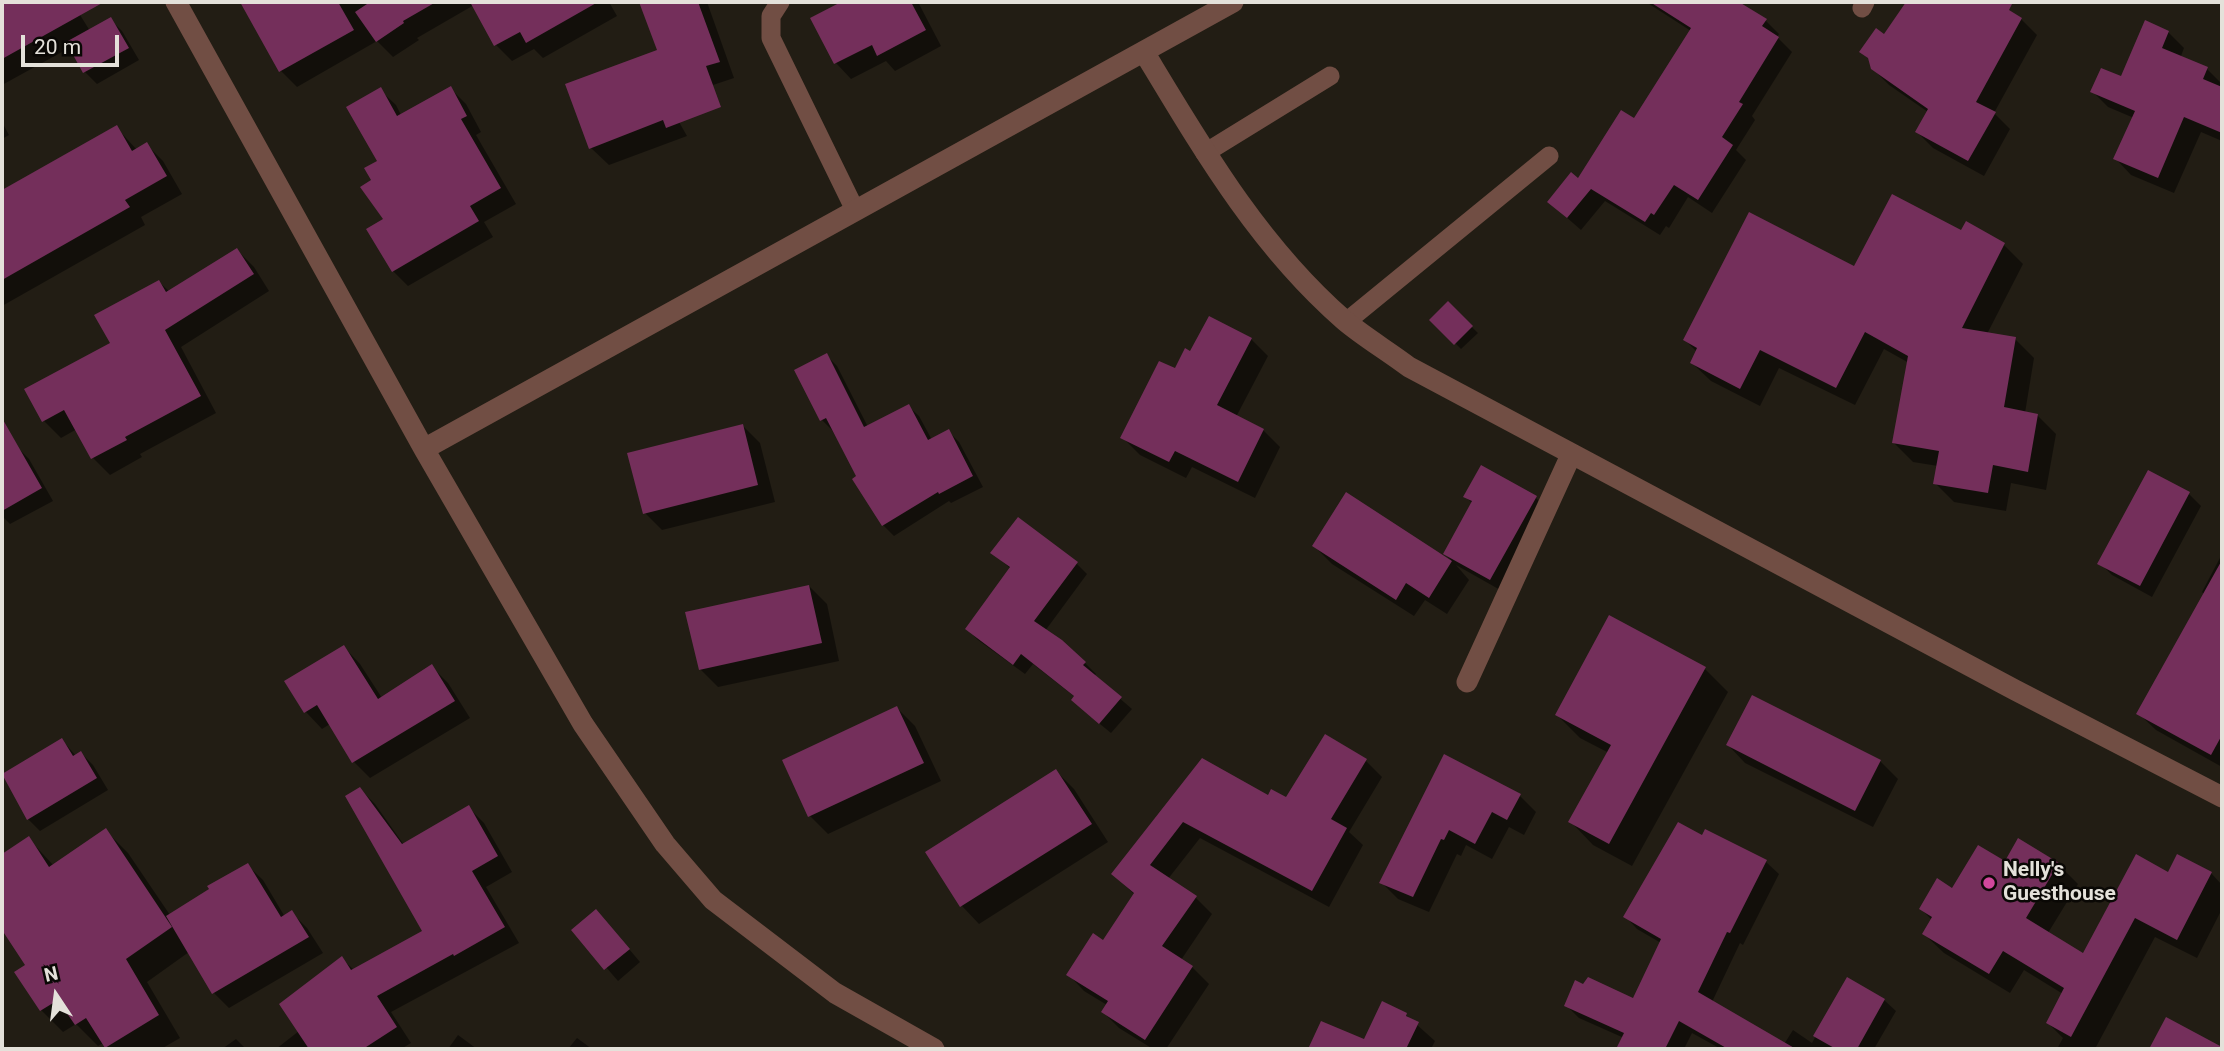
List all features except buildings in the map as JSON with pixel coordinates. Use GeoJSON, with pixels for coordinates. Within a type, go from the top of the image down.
{"type":"FeatureCollection","features":[{"type":"Feature","properties":{"kind":"street"},"geometry":{"type":"LineString","coordinates":[[176,2],[424,449],[583,724],[665,845],[713,900],[835,993],[934,1049]]}},
{"type":"Feature","properties":{"kind":"street"},"geometry":{"type":"LineString","coordinates":[[424,449],[1144,52],[1226,4]]}},
{"type":"Feature","properties":{"kind":"street"},"geometry":{"type":"LineString","coordinates":[[1144,52],[1205,153],[1274,250],[1346,322],[1409,367],[2015,690],[2222,797]]}},
{"type":"Feature","properties":{"kind":"street"},"geometry":{"type":"LineString","coordinates":[[1467,682],[1571,455]]}},
{"type":"Feature","properties":{"kind":"lane"},"geometry":{"type":"LineString","coordinates":[[780,2],[771,16],[771,38],[855,210]]}},
{"type":"Feature","properties":{"kind":"lane"},"geometry":{"type":"LineString","coordinates":[[1205,153],[1330,76]]}},
{"type":"Feature","properties":{"kind":"lane"},"geometry":{"type":"LineString","coordinates":[[1346,322],[1549,156]]}},
{"type":"Feature","properties":{"kind":"place","name":"Nelly's Guesthouse"},"geometry":{"type":"Point","coordinates":[1989,883]}}]}
